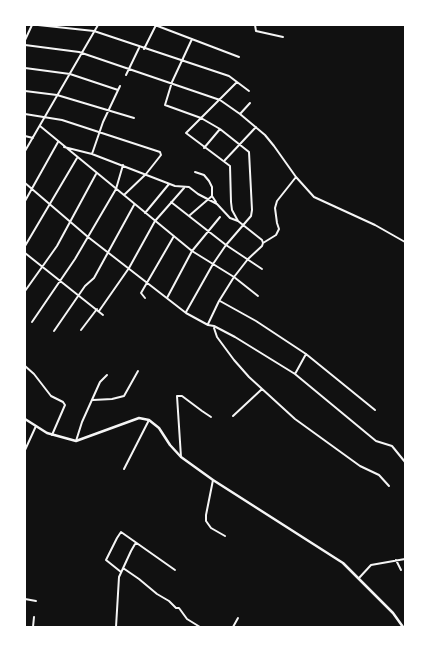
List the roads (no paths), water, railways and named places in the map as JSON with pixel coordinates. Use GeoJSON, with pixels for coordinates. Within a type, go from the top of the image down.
{"type":"FeatureCollection","features":[{"type":"Feature","properties":{"kind":"street"},"geometry":{"type":"LineString","coordinates":[[25,40],[32,25]]}},
{"type":"Feature","properties":{"kind":"street"},"geometry":{"type":"LineString","coordinates":[[38,25],[94,31],[228,76],[249,91]]}},
{"type":"Feature","properties":{"kind":"street"},"geometry":{"type":"LineString","coordinates":[[25,150],[98,25]]}},
{"type":"Feature","properties":{"kind":"street"},"geometry":{"type":"LineString","coordinates":[[144,49],[156,25],[239,57]]}},
{"type":"Feature","properties":{"kind":"street"},"geometry":{"type":"LineString","coordinates":[[255,25],[256,31],[283,37]]}},
{"type":"Feature","properties":{"kind":"street"},"geometry":{"type":"LineString","coordinates":[[186,312],[212,264],[250,216],[252,210],[250,154],[220,129],[202,118],[165,105],[172,82],[192,38]]}},
{"type":"Feature","properties":{"kind":"street"},"geometry":{"type":"LineString","coordinates":[[25,45],[82,53],[172,82],[220,100],[265,135],[314,198],[375,225],[405,242]]}},
{"type":"Feature","properties":{"kind":"street"},"geometry":{"type":"LineString","coordinates":[[126,75],[139,47]]}},
{"type":"Feature","properties":{"kind":"street"},"geometry":{"type":"LineString","coordinates":[[25,68],[70,74],[118,90]]}},
{"type":"Feature","properties":{"kind":"street"},"geometry":{"type":"LineString","coordinates":[[237,82],[186,133],[224,161],[231,169],[232,210],[238,221]]}},
{"type":"Feature","properties":{"kind":"street"},"geometry":{"type":"LineString","coordinates":[[92,154],[103,122],[120,86]]}},
{"type":"Feature","properties":{"kind":"street"},"geometry":{"type":"LineString","coordinates":[[25,90],[58,95],[134,118]]}},
{"type":"Feature","properties":{"kind":"street"},"geometry":{"type":"LineString","coordinates":[[240,114],[250,103]]}},
{"type":"Feature","properties":{"kind":"street"},"geometry":{"type":"LineString","coordinates":[[25,114],[62,120],[160,152],[161,155],[146,174],[124,195]]}},
{"type":"Feature","properties":{"kind":"street"},"geometry":{"type":"LineString","coordinates":[[40,126],[96,174],[192,251],[234,277],[258,296]]}},
{"type":"Feature","properties":{"kind":"street"},"geometry":{"type":"LineString","coordinates":[[224,161],[256,128]]}},
{"type":"Feature","properties":{"kind":"street"},"geometry":{"type":"LineString","coordinates":[[204,148],[220,129]]}},
{"type":"Feature","properties":{"kind":"street"},"geometry":{"type":"LineString","coordinates":[[25,136],[33,138]]}},
{"type":"Feature","properties":{"kind":"street"},"geometry":{"type":"LineString","coordinates":[[25,201],[58,142]]}},
{"type":"Feature","properties":{"kind":"street"},"geometry":{"type":"LineString","coordinates":[[64,147],[124,165],[179,187],[190,187],[217,204]]}},
{"type":"Feature","properties":{"kind":"street"},"geometry":{"type":"LineString","coordinates":[[25,246],[77,158]]}},
{"type":"Feature","properties":{"kind":"street"},"geometry":{"type":"LineString","coordinates":[[32,322],[116,189],[124,165]]}},
{"type":"Feature","properties":{"kind":"street"},"geometry":{"type":"LineString","coordinates":[[195,172],[204,175],[209,181],[212,187],[212,196],[230,218],[238,221],[262,240],[263,243]]}},
{"type":"Feature","properties":{"kind":"street"},"geometry":{"type":"LineString","coordinates":[[25,291],[57,246],[96,174]]}},
{"type":"Feature","properties":{"kind":"street"},"geometry":{"type":"LineString","coordinates":[[208,325],[219,301],[248,258],[263,243],[276,235],[279,229],[275,208],[277,201],[296,177]]}},
{"type":"Feature","properties":{"kind":"street"},"geometry":{"type":"LineString","coordinates":[[25,183],[88,236],[186,312],[262,353],[295,374],[376,441],[392,446],[405,462]]}},
{"type":"Feature","properties":{"kind":"street"},"geometry":{"type":"LineString","coordinates":[[145,213],[170,184]]}},
{"type":"Feature","properties":{"kind":"street"},"geometry":{"type":"LineString","coordinates":[[81,330],[129,268],[155,221],[184,187]]}},
{"type":"Feature","properties":{"kind":"street"},"geometry":{"type":"LineString","coordinates":[[189,216],[212,196]]}},
{"type":"Feature","properties":{"kind":"street"},"geometry":{"type":"LineString","coordinates":[[171,202],[208,232],[262,269]]}},
{"type":"Feature","properties":{"kind":"street"},"geometry":{"type":"LineString","coordinates":[[54,331],[85,286],[94,278],[134,204]]}},
{"type":"Feature","properties":{"kind":"street"},"geometry":{"type":"LineString","coordinates":[[167,298],[192,251],[220,217]]}},
{"type":"Feature","properties":{"kind":"street"},"geometry":{"type":"LineString","coordinates":[[145,298],[140,294],[174,236]]}},
{"type":"Feature","properties":{"kind":"street"},"geometry":{"type":"LineString","coordinates":[[25,253],[79,294],[103,315]]}},
{"type":"Feature","properties":{"kind":"street"},"geometry":{"type":"LineString","coordinates":[[219,301],[256,321],[306,354],[375,410]]}},
{"type":"Feature","properties":{"kind":"street"},"geometry":{"type":"LineString","coordinates":[[214,326],[217,337],[228,354],[262,389],[295,419],[360,466],[379,475],[389,486]]}},
{"type":"Feature","properties":{"kind":"street"},"geometry":{"type":"LineString","coordinates":[[295,374],[306,354]]}},
{"type":"Feature","properties":{"kind":"street"},"geometry":{"type":"LineString","coordinates":[[25,366],[34,374],[51,396],[64,402],[65,405],[52,435]]}},
{"type":"Feature","properties":{"kind":"street"},"geometry":{"type":"LineString","coordinates":[[93,400],[112,400],[124,396],[138,371]]}},
{"type":"Feature","properties":{"kind":"street"},"geometry":{"type":"LineString","coordinates":[[76,440],[100,382],[107,375]]}},
{"type":"Feature","properties":{"kind":"street"},"geometry":{"type":"LineString","coordinates":[[233,416],[262,389]]}},
{"type":"Feature","properties":{"kind":"street"},"geometry":{"type":"LineString","coordinates":[[181,457],[177,396],[182,396],[211,417]]}},
{"type":"Feature","properties":{"kind":"street"},"geometry":{"type":"LineString","coordinates":[[25,419],[52,435],[76,440],[140,418],[149,420],[159,428],[170,446],[181,457],[213,480],[343,564],[393,613],[403,627]]}},
{"type":"Feature","properties":{"kind":"street"},"geometry":{"type":"LineString","coordinates":[[124,469],[149,420]]}},
{"type":"Feature","properties":{"kind":"street"},"geometry":{"type":"LineString","coordinates":[[25,450],[36,426]]}},
{"type":"Feature","properties":{"kind":"street"},"geometry":{"type":"LineString","coordinates":[[213,480],[206,522],[211,528],[225,536]]}},
{"type":"Feature","properties":{"kind":"street"},"geometry":{"type":"LineString","coordinates":[[121,572],[106,560],[122,532],[175,570]]}},
{"type":"Feature","properties":{"kind":"street"},"geometry":{"type":"LineString","coordinates":[[116,627],[118,584],[121,572],[135,544],[138,544]]}},
{"type":"Feature","properties":{"kind":"street"},"geometry":{"type":"LineString","coordinates":[[358,578],[369,566],[405,559]]}},
{"type":"Feature","properties":{"kind":"street"},"geometry":{"type":"LineString","coordinates":[[396,560],[401,570]]}},
{"type":"Feature","properties":{"kind":"street"},"geometry":{"type":"LineString","coordinates":[[123,568],[139,578],[176,608],[179,608],[187,619],[200,627]]}},
{"type":"Feature","properties":{"kind":"street"},"geometry":{"type":"LineString","coordinates":[[25,599],[36,601]]}},
{"type":"Feature","properties":{"kind":"street"},"geometry":{"type":"LineString","coordinates":[[33,627],[34,617]]}},
{"type":"Feature","properties":{"kind":"street"},"geometry":{"type":"LineString","coordinates":[[233,627],[238,618]]}}]}
